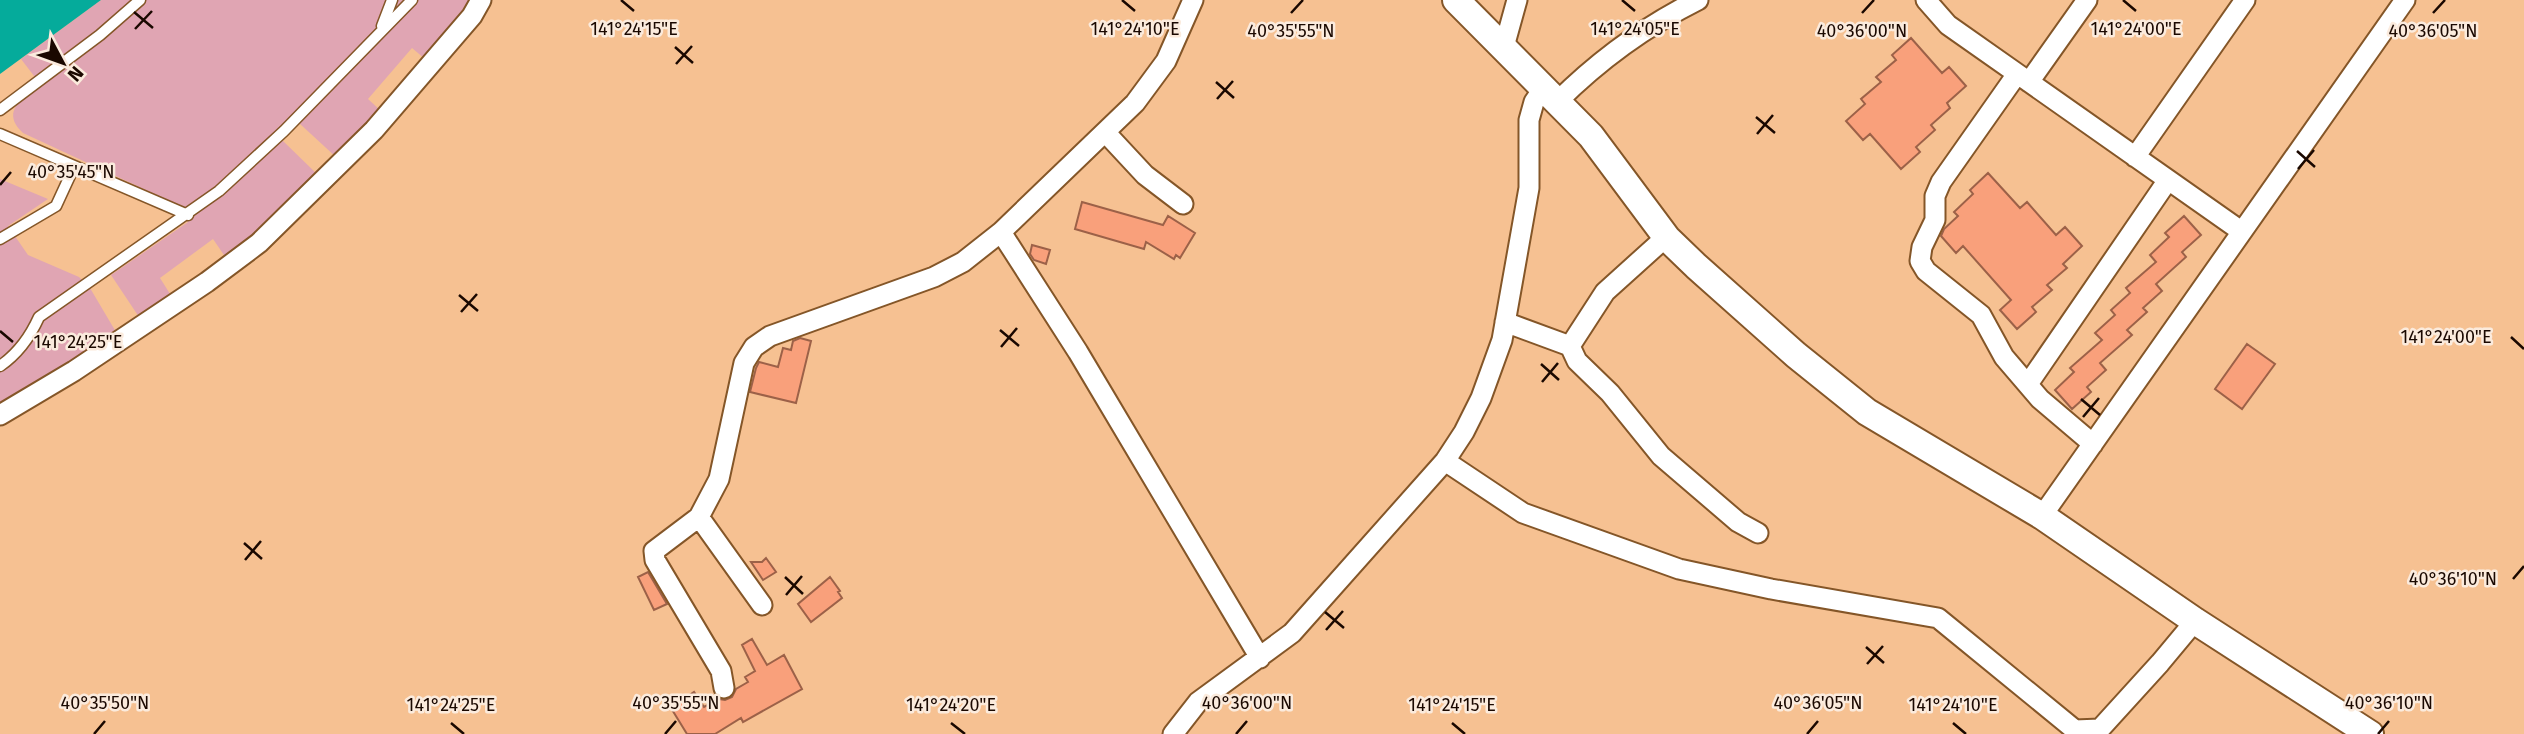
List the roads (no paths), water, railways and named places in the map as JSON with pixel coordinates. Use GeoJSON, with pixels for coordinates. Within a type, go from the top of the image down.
{"type":"FeatureCollection","features":[{"type":"Feature","properties":{"kind":"street"},"geometry":{"type":"LineString","coordinates":[[0,415],[74,371],[207,282],[259,243],[373,130],[472,16],[481,0]]}},
{"type":"Feature","properties":{"kind":"street"},"geometry":{"type":"LineString","coordinates":[[724,688],[721,671],[654,560],[654,551],[699,517],[719,479],[744,363],[754,346],[770,336],[934,277],[963,262],[1001,232],[1135,103],[1166,61],[1193,0]]}},
{"type":"Feature","properties":{"kind":"street"},"geometry":{"type":"LineString","coordinates":[[1456,0],[1591,136],[1667,237],[1797,355],[1867,412],[2042,516],[2195,621],[2370,734]]}},
{"type":"Feature","properties":{"kind":"street"},"geometry":{"type":"LineString","coordinates":[[1504,47],[1517,0]]}},
{"type":"Feature","properties":{"kind":"street"},"geometry":{"type":"LineString","coordinates":[[1173,734],[1199,702],[1293,633],[1445,461],[1464,432],[1494,366],[1505,322],[1530,188],[1529,120],[1534,102],[1583,76],[1670,14],[1698,0]]}},
{"type":"Feature","properties":{"kind":"street"},"geometry":{"type":"LineString","coordinates":[[2087,0],[1941,183],[1935,196],[1935,220],[1922,247],[1920,261],[1926,271],[1980,315],[2004,356],[2040,399],[2093,444]]}},
{"type":"Feature","properties":{"kind":"street"},"geometry":{"type":"LineString","coordinates":[[2135,157],[2245,0]]}},
{"type":"Feature","properties":{"kind":"street"},"geometry":{"type":"LineString","coordinates":[[2042,516],[2405,0]]}},
{"type":"Feature","properties":{"kind":"street"},"geometry":{"type":"LineString","coordinates":[[1927,1],[1948,25],[2241,231]]}},
{"type":"Feature","properties":{"kind":"street"},"geometry":{"type":"LineString","coordinates":[[1105,132],[1145,175],[1183,204]]}},
{"type":"Feature","properties":{"kind":"street"},"geometry":{"type":"LineString","coordinates":[[2028,384],[2168,180]]}},
{"type":"Feature","properties":{"kind":"street"},"geometry":{"type":"LineString","coordinates":[[1001,232],[1078,352],[1260,658]]}},
{"type":"Feature","properties":{"kind":"street"},"geometry":{"type":"LineString","coordinates":[[1570,346],[1605,292],[1667,237]]}},
{"type":"Feature","properties":{"kind":"street"},"geometry":{"type":"LineString","coordinates":[[1505,322],[1570,346],[1577,361],[1610,393],[1661,456],[1738,522],[1758,533]]}},
{"type":"Feature","properties":{"kind":"street"},"geometry":{"type":"LineString","coordinates":[[1445,461],[1523,513],[1679,569],[1771,589],[1938,618],[2075,730],[2100,729],[2161,663],[2195,621]]}},
{"type":"Feature","properties":{"kind":"street"},"geometry":{"type":"LineString","coordinates":[[699,517],[762,605]]}},
{"type":"Feature","properties":{"kind":"lane"},"geometry":{"type":"LineString","coordinates":[[0,110],[100,35],[140,0]]}},
{"type":"Feature","properties":{"kind":"lane"},"geometry":{"type":"LineString","coordinates":[[381,30],[391,0]]}},
{"type":"Feature","properties":{"kind":"lane"},"geometry":{"type":"LineString","coordinates":[[0,366],[12,358],[25,343],[39,317],[219,191],[285,131],[412,0]]}},
{"type":"Feature","properties":{"kind":"lane"},"geometry":{"type":"LineString","coordinates":[[0,134],[188,215]]}},
{"type":"Feature","properties":{"kind":"lane"},"geometry":{"type":"LineString","coordinates":[[0,239],[56,206],[74,167]]}},
{"type":"Feature","properties":{"kind":"water"},"geometry":{"type":"Polygon","coordinates":[[[0,0],[101,0],[0,74],[0,0]]]}}]}
